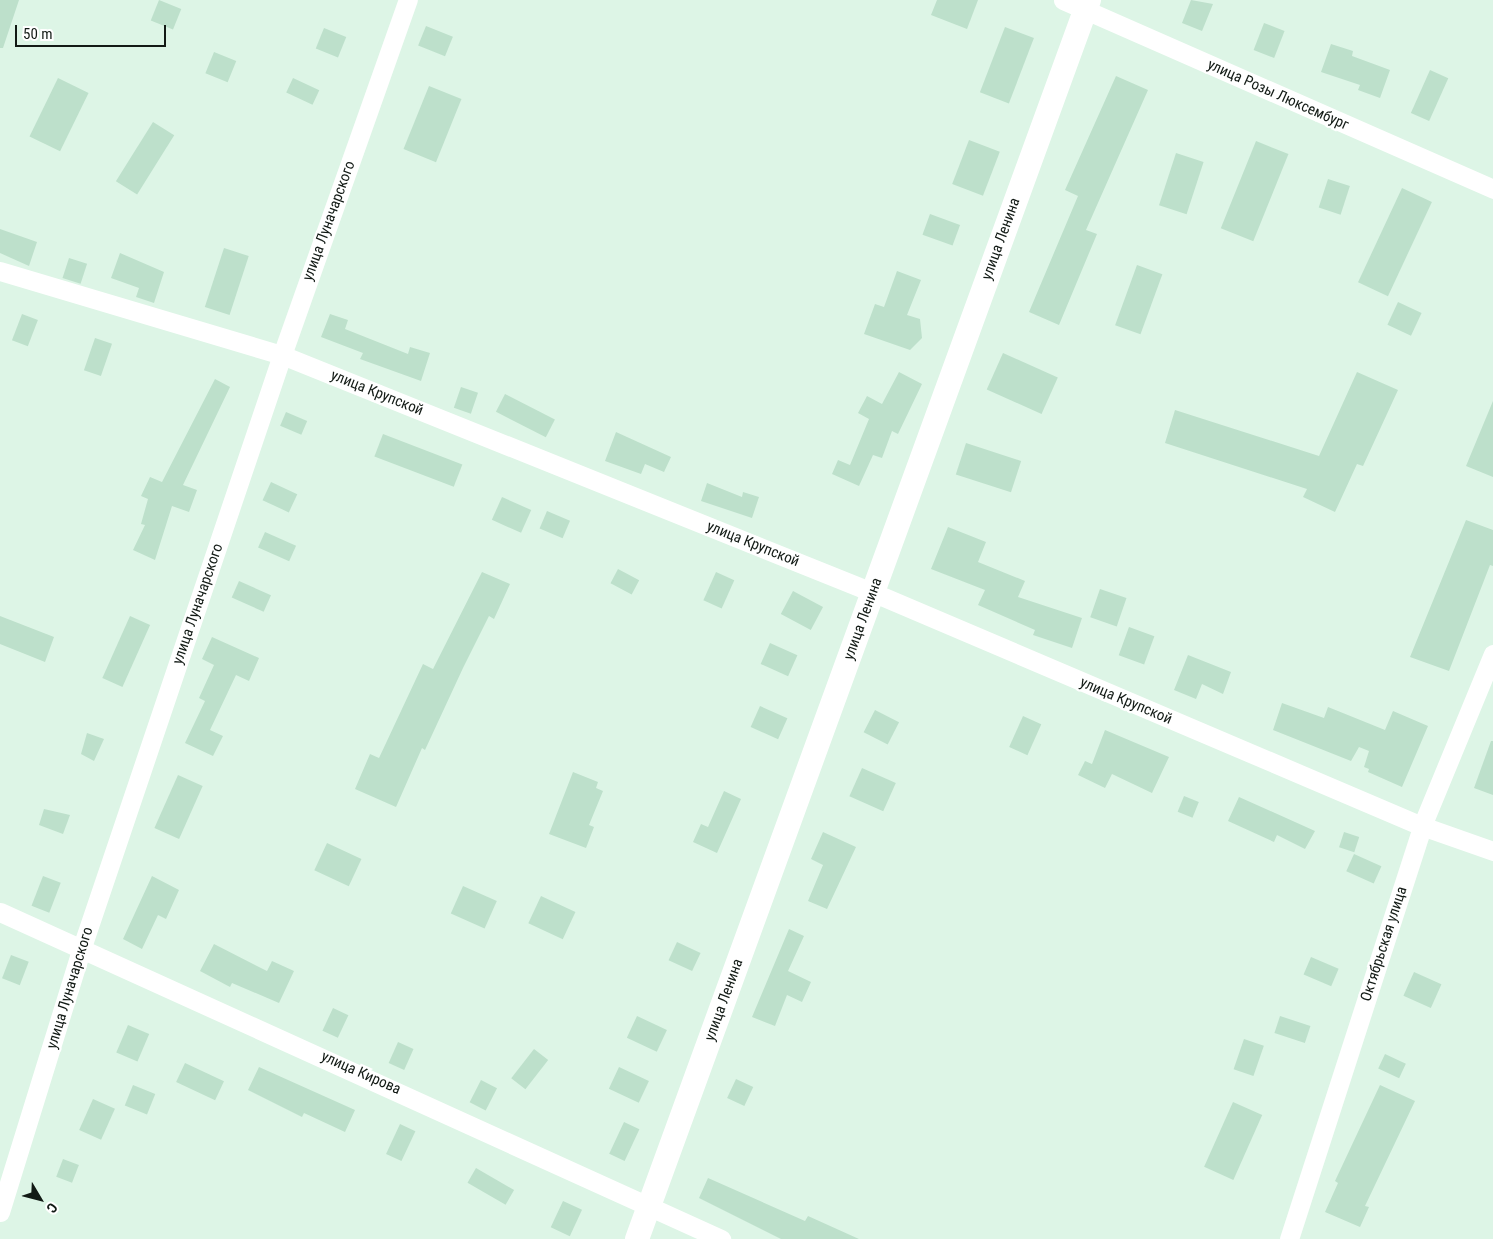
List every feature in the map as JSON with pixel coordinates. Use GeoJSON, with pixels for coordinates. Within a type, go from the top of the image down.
{"type":"FeatureCollection","features":[{"type":"Feature","properties":{"kind":"street","name":"улица Луначарского"},"geometry":{"type":"LineString","coordinates":[[0,1212],[82,947],[282,354],[408,0]]}},
{"type":"Feature","properties":{"kind":"street","name":"улица Розы Люксембург"},"geometry":{"type":"LineString","coordinates":[[1063,0],[1087,5],[1493,189]]}},
{"type":"Feature","properties":{"kind":"street","name":"улица Ленина"},"geometry":{"type":"LineString","coordinates":[[637,1239],[1087,5]]}},
{"type":"Feature","properties":{"kind":"street","name":"улица Крупской"},"geometry":{"type":"LineString","coordinates":[[0,271],[282,354],[872,592],[1422,826],[1493,851]]}},
{"type":"Feature","properties":{"kind":"street","name":"Октябрьская улица"},"geometry":{"type":"LineString","coordinates":[[1289,1239],[1422,826],[1493,654]]}},
{"type":"Feature","properties":{"kind":"street","name":"улица Кирова"},"geometry":{"type":"LineString","coordinates":[[0,912],[82,947],[650,1204],[721,1239]]}},
{"type":"Feature","properties":{"kind":"building"},"geometry":{"type":"Polygon","coordinates":[[[0,0],[19,0],[3,48],[0,48],[0,0]]]}},
{"type":"Feature","properties":{"kind":"building"},"geometry":{"type":"Polygon","coordinates":[[[159,0],[181,9],[173,29],[151,20],[159,0]]]}},
{"type":"Feature","properties":{"kind":"building"},"geometry":{"type":"Polygon","coordinates":[[[937,0],[978,0],[967,29],[931,15],[937,0]]]}},
{"type":"Feature","properties":{"kind":"building"},"geometry":{"type":"Polygon","coordinates":[[[1191,0],[1213,4],[1202,31],[1182,23],[1191,0]]]}},
{"type":"Feature","properties":{"kind":"building"},"geometry":{"type":"Polygon","coordinates":[[[1264,23],[1285,31],[1274,58],[1254,50],[1264,23]]]}},
{"type":"Feature","properties":{"kind":"building"},"geometry":{"type":"Polygon","coordinates":[[[426,26],[453,37],[445,56],[418,45],[426,26]]]}},
{"type":"Feature","properties":{"kind":"building"},"geometry":{"type":"Polygon","coordinates":[[[1005,27],[1034,38],[1009,103],[980,92],[1005,27]]]}},
{"type":"Feature","properties":{"kind":"building"},"geometry":{"type":"Polygon","coordinates":[[[324,28],[346,37],[338,57],[316,48],[324,28]]]}},
{"type":"Feature","properties":{"kind":"building"},"geometry":{"type":"Polygon","coordinates":[[[1331,44],[1353,51],[1352,56],[1390,70],[1380,98],[1358,90],[1360,85],[1321,72],[1331,44]]]}},
{"type":"Feature","properties":{"kind":"building"},"geometry":{"type":"Polygon","coordinates":[[[214,52],[236,61],[228,82],[205,73],[214,52]]]}},
{"type":"Feature","properties":{"kind":"building"},"geometry":{"type":"Polygon","coordinates":[[[1430,70],[1448,78],[1429,121],[1411,113],[1430,70]]]}},
{"type":"Feature","properties":{"kind":"building"},"geometry":{"type":"Polygon","coordinates":[[[1116,76],[1148,90],[1086,230],[1097,234],[1059,325],[1029,312],[1078,196],[1065,190],[1116,76]]]}},
{"type":"Feature","properties":{"kind":"building"},"geometry":{"type":"Polygon","coordinates":[[[58,78],[89,93],[60,151],[30,136],[58,78]]]}},
{"type":"Feature","properties":{"kind":"building"},"geometry":{"type":"Polygon","coordinates":[[[293,78],[319,90],[313,105],[286,93],[293,78]]]}},
{"type":"Feature","properties":{"kind":"building"},"geometry":{"type":"Polygon","coordinates":[[[429,86],[461,99],[436,162],[404,149],[429,86]]]}},
{"type":"Feature","properties":{"kind":"building"},"geometry":{"type":"Polygon","coordinates":[[[153,122],[174,135],[137,195],[116,181],[153,122]]]}},
{"type":"Feature","properties":{"kind":"building"},"geometry":{"type":"Polygon","coordinates":[[[969,140],[1000,152],[983,196],[952,184],[969,140]]]}},
{"type":"Feature","properties":{"kind":"building"},"geometry":{"type":"Polygon","coordinates":[[[1256,141],[1288,154],[1253,241],[1221,228],[1256,141]]]}},
{"type":"Feature","properties":{"kind":"building"},"geometry":{"type":"Polygon","coordinates":[[[1176,153],[1204,162],[1187,214],[1159,205],[1176,153]]]}},
{"type":"Feature","properties":{"kind":"building"},"geometry":{"type":"Polygon","coordinates":[[[1328,179],[1350,186],[1341,215],[1319,208],[1328,179]]]}},
{"type":"Feature","properties":{"kind":"building"},"geometry":{"type":"Polygon","coordinates":[[[1402,188],[1432,202],[1388,296],[1358,282],[1402,188]]]}},
{"type":"Feature","properties":{"kind":"building"},"geometry":{"type":"Polygon","coordinates":[[[930,214],[960,225],[953,246],[922,235],[930,214]]]}},
{"type":"Feature","properties":{"kind":"building"},"geometry":{"type":"Polygon","coordinates":[[[0,229],[37,242],[29,266],[0,253],[0,229]]]}},
{"type":"Feature","properties":{"kind":"building"},"geometry":{"type":"Polygon","coordinates":[[[224,248],[249,256],[230,315],[205,307],[224,248]]]}},
{"type":"Feature","properties":{"kind":"building"},"geometry":{"type":"Polygon","coordinates":[[[120,253],[164,272],[154,303],[136,297],[139,288],[111,278],[120,253]]]}},
{"type":"Feature","properties":{"kind":"building"},"geometry":{"type":"Polygon","coordinates":[[[69,258],[87,264],[81,284],[63,278],[69,258]]]}},
{"type":"Feature","properties":{"kind":"building"},"geometry":{"type":"Polygon","coordinates":[[[1137,265],[1162,274],[1140,334],[1115,325],[1137,265]]]}},
{"type":"Feature","properties":{"kind":"building"},"geometry":{"type":"Polygon","coordinates":[[[897,271],[921,280],[907,315],[920,319],[922,338],[910,350],[864,334],[875,304],[884,307],[897,271]]]}},
{"type":"Feature","properties":{"kind":"building"},"geometry":{"type":"Polygon","coordinates":[[[1398,302],[1422,313],[1411,336],[1387,325],[1398,302]]]}},
{"type":"Feature","properties":{"kind":"building"},"geometry":{"type":"Polygon","coordinates":[[[22,314],[38,320],[28,346],[12,340],[22,314]]]}},
{"type":"Feature","properties":{"kind":"building"},"geometry":{"type":"Polygon","coordinates":[[[330,314],[348,320],[345,329],[408,354],[410,347],[430,353],[421,381],[360,359],[363,353],[321,337],[330,314]]]}},
{"type":"Feature","properties":{"kind":"building"},"geometry":{"type":"Polygon","coordinates":[[[95,338],[112,344],[101,376],[84,370],[95,338]]]}},
{"type":"Feature","properties":{"kind":"building"},"geometry":{"type":"Polygon","coordinates":[[[1003,353],[1058,377],[1042,414],[987,390],[1003,353]]]}},
{"type":"Feature","properties":{"kind":"building"},"geometry":{"type":"Polygon","coordinates":[[[899,372],[922,384],[898,434],[892,431],[882,458],[873,455],[859,486],[832,474],[838,460],[850,465],[869,419],[858,413],[867,396],[882,404],[899,372]]]}},
{"type":"Feature","properties":{"kind":"building"},"geometry":{"type":"Polygon","coordinates":[[[1357,372],[1398,390],[1363,466],[1357,464],[1335,512],[1303,497],[1307,489],[1165,443],[1175,410],[1319,456],[1357,372]]]}},
{"type":"Feature","properties":{"kind":"building"},"geometry":{"type":"Polygon","coordinates":[[[215,379],[230,387],[183,485],[197,490],[189,512],[172,506],[155,560],[133,550],[145,525],[141,524],[148,499],[141,496],[150,477],[162,482],[215,379]]]}},
{"type":"Feature","properties":{"kind":"building"},"geometry":{"type":"Polygon","coordinates":[[[461,387],[478,393],[471,414],[454,408],[461,387]]]}},
{"type":"Feature","properties":{"kind":"building"},"geometry":{"type":"Polygon","coordinates":[[[505,394],[555,419],[546,437],[496,412],[505,394]]]}},
{"type":"Feature","properties":{"kind":"building"},"geometry":{"type":"Polygon","coordinates":[[[1493,401],[1493,477],[1466,466],[1493,401]]]}},
{"type":"Feature","properties":{"kind":"building"},"geometry":{"type":"Polygon","coordinates":[[[286,412],[307,421],[301,435],[280,426],[286,412]]]}},
{"type":"Feature","properties":{"kind":"building"},"geometry":{"type":"Polygon","coordinates":[[[616,432],[671,457],[664,472],[645,464],[641,474],[605,461],[616,432]]]}},
{"type":"Feature","properties":{"kind":"building"},"geometry":{"type":"Polygon","coordinates":[[[383,434],[462,464],[454,487],[374,456],[383,434]]]}},
{"type":"Feature","properties":{"kind":"building"},"geometry":{"type":"Polygon","coordinates":[[[966,443],[1021,461],[1011,492],[956,474],[966,443]]]}},
{"type":"Feature","properties":{"kind":"building"},"geometry":{"type":"Polygon","coordinates":[[[271,482],[297,494],[289,512],[263,500],[271,482]]]}},
{"type":"Feature","properties":{"kind":"building"},"geometry":{"type":"Polygon","coordinates":[[[707,483],[742,497],[743,492],[759,497],[752,518],[701,501],[707,483]]]}},
{"type":"Feature","properties":{"kind":"building"},"geometry":{"type":"Polygon","coordinates":[[[502,497],[531,510],[521,533],[492,520],[502,497]]]}},
{"type":"Feature","properties":{"kind":"building"},"geometry":{"type":"Polygon","coordinates":[[[547,511],[570,521],[563,538],[540,528],[547,511]]]}},
{"type":"Feature","properties":{"kind":"building"},"geometry":{"type":"Polygon","coordinates":[[[1466,520],[1493,530],[1493,566],[1490,565],[1449,671],[1410,657],[1466,520]]]}},
{"type":"Feature","properties":{"kind":"building"},"geometry":{"type":"Polygon","coordinates":[[[948,527],[986,542],[978,562],[1025,581],[1018,597],[1082,618],[1072,648],[1033,635],[1035,630],[978,605],[985,590],[931,569],[948,527]]]}},
{"type":"Feature","properties":{"kind":"building"},"geometry":{"type":"Polygon","coordinates":[[[265,532],[296,546],[289,561],[258,548],[265,532]]]}},
{"type":"Feature","properties":{"kind":"building"},"geometry":{"type":"Polygon","coordinates":[[[618,569],[639,580],[632,594],[610,583],[618,569]]]}},
{"type":"Feature","properties":{"kind":"building"},"geometry":{"type":"Polygon","coordinates":[[[482,572],[510,584],[494,619],[489,616],[425,750],[422,748],[396,807],[355,789],[370,754],[379,758],[423,664],[433,669],[482,572]]]}},
{"type":"Feature","properties":{"kind":"building"},"geometry":{"type":"Polygon","coordinates":[[[716,572],[734,580],[722,608],[703,600],[716,572]]]}},
{"type":"Feature","properties":{"kind":"building"},"geometry":{"type":"Polygon","coordinates":[[[239,581],[271,595],[264,612],[232,597],[239,581]]]}},
{"type":"Feature","properties":{"kind":"building"},"geometry":{"type":"Polygon","coordinates":[[[1100,589],[1126,598],[1117,626],[1090,617],[1100,589]]]}},
{"type":"Feature","properties":{"kind":"building"},"geometry":{"type":"Polygon","coordinates":[[[793,591],[823,607],[811,630],[781,614],[793,591]]]}},
{"type":"Feature","properties":{"kind":"building"},"geometry":{"type":"Polygon","coordinates":[[[0,616],[54,637],[45,662],[0,644],[0,616]]]}},
{"type":"Feature","properties":{"kind":"building"},"geometry":{"type":"Polygon","coordinates":[[[130,616],[150,625],[122,687],[102,678],[130,616]]]}},
{"type":"Feature","properties":{"kind":"building"},"geometry":{"type":"Polygon","coordinates":[[[1129,627],[1154,636],[1144,664],[1119,655],[1129,627]]]}},
{"type":"Feature","properties":{"kind":"building"},"geometry":{"type":"Polygon","coordinates":[[[212,637],[259,658],[249,681],[236,675],[210,730],[223,736],[213,756],[185,743],[205,701],[199,698],[214,665],[202,659],[212,637]]]}},
{"type":"Feature","properties":{"kind":"building"},"geometry":{"type":"Polygon","coordinates":[[[770,643],[797,655],[788,676],[761,664],[770,643]]]}},
{"type":"Feature","properties":{"kind":"building"},"geometry":{"type":"Polygon","coordinates":[[[1188,655],[1231,672],[1223,694],[1202,684],[1196,699],[1174,690],[1188,655]]]}},
{"type":"Feature","properties":{"kind":"building"},"geometry":{"type":"Polygon","coordinates":[[[1282,703],[1324,718],[1328,707],[1385,730],[1393,711],[1428,726],[1402,787],[1368,772],[1369,769],[1364,767],[1369,751],[1359,747],[1351,761],[1273,730],[1282,703]]]}},
{"type":"Feature","properties":{"kind":"building"},"geometry":{"type":"Polygon","coordinates":[[[760,706],[787,718],[778,739],[751,727],[760,706]]]}},
{"type":"Feature","properties":{"kind":"building"},"geometry":{"type":"Polygon","coordinates":[[[875,710],[899,722],[888,745],[864,732],[875,710]]]}},
{"type":"Feature","properties":{"kind":"building"},"geometry":{"type":"Polygon","coordinates":[[[1023,716],[1041,724],[1027,755],[1009,747],[1023,716]]]}},
{"type":"Feature","properties":{"kind":"building"},"geometry":{"type":"Polygon","coordinates":[[[1105,730],[1169,757],[1152,793],[1112,774],[1105,788],[1078,775],[1085,761],[1092,764],[1105,730]]]}},
{"type":"Feature","properties":{"kind":"building"},"geometry":{"type":"Polygon","coordinates":[[[87,733],[104,739],[94,761],[81,754],[87,733]]]}},
{"type":"Feature","properties":{"kind":"building"},"geometry":{"type":"Polygon","coordinates":[[[1491,741],[1493,741],[1493,795],[1474,788],[1491,741]]]}},
{"type":"Feature","properties":{"kind":"building"},"geometry":{"type":"Polygon","coordinates":[[[862,768],[896,783],[883,811],[849,796],[862,768]]]}},
{"type":"Feature","properties":{"kind":"building"},"geometry":{"type":"Polygon","coordinates":[[[573,772],[598,782],[596,788],[603,791],[589,825],[594,827],[586,848],[549,834],[573,772]]]}},
{"type":"Feature","properties":{"kind":"building"},"geometry":{"type":"Polygon","coordinates":[[[178,775],[203,786],[179,839],[154,828],[178,775]]]}},
{"type":"Feature","properties":{"kind":"building"},"geometry":{"type":"Polygon","coordinates":[[[724,791],[741,799],[717,853],[693,842],[701,824],[708,827],[724,791]]]}},
{"type":"Feature","properties":{"kind":"building"},"geometry":{"type":"Polygon","coordinates":[[[1184,796],[1199,802],[1192,818],[1178,812],[1184,796]]]}},
{"type":"Feature","properties":{"kind":"building"},"geometry":{"type":"Polygon","coordinates":[[[1239,797],[1315,831],[1305,849],[1277,835],[1274,842],[1228,821],[1239,797]]]}},
{"type":"Feature","properties":{"kind":"building"},"geometry":{"type":"Polygon","coordinates":[[[44,809],[70,815],[63,834],[39,825],[44,809]]]}},
{"type":"Feature","properties":{"kind":"building"},"geometry":{"type":"Polygon","coordinates":[[[823,832],[856,847],[827,909],[808,901],[823,865],[811,859],[823,832]]]}},
{"type":"Feature","properties":{"kind":"building"},"geometry":{"type":"Polygon","coordinates":[[[1344,832],[1359,837],[1354,852],[1339,847],[1344,832]]]}},
{"type":"Feature","properties":{"kind":"building"},"geometry":{"type":"Polygon","coordinates":[[[327,843],[361,859],[349,886],[314,870],[327,843]]]}},
{"type":"Feature","properties":{"kind":"building"},"geometry":{"type":"Polygon","coordinates":[[[1354,854],[1381,866],[1374,884],[1346,871],[1354,854]]]}},
{"type":"Feature","properties":{"kind":"building"},"geometry":{"type":"Polygon","coordinates":[[[43,876],[61,883],[49,913],[32,906],[43,876]]]}},
{"type":"Feature","properties":{"kind":"building"},"geometry":{"type":"Polygon","coordinates":[[[152,876],[179,890],[166,919],[158,915],[142,949],[123,939],[152,876]]]}},
{"type":"Feature","properties":{"kind":"building"},"geometry":{"type":"Polygon","coordinates":[[[463,886],[497,901],[485,928],[451,913],[463,886]]]}},
{"type":"Feature","properties":{"kind":"building"},"geometry":{"type":"Polygon","coordinates":[[[541,896],[575,912],[563,939],[528,923],[541,896]]]}},
{"type":"Feature","properties":{"kind":"building"},"geometry":{"type":"Polygon","coordinates":[[[789,929],[804,936],[788,971],[811,982],[802,1002],[787,995],[775,1026],[752,1017],[789,929]]]}},
{"type":"Feature","properties":{"kind":"building"},"geometry":{"type":"Polygon","coordinates":[[[677,942],[701,953],[692,971],[669,960],[677,942]]]}},
{"type":"Feature","properties":{"kind":"building"},"geometry":{"type":"Polygon","coordinates":[[[214,944],[267,971],[272,961],[294,971],[279,1003],[232,983],[230,987],[200,971],[214,944]]]}},
{"type":"Feature","properties":{"kind":"building"},"geometry":{"type":"Polygon","coordinates":[[[11,955],[29,962],[20,985],[2,978],[11,955]]]}},
{"type":"Feature","properties":{"kind":"building"},"geometry":{"type":"Polygon","coordinates":[[[1311,957],[1339,969],[1331,986],[1304,974],[1311,957]]]}},
{"type":"Feature","properties":{"kind":"building"},"geometry":{"type":"Polygon","coordinates":[[[1414,972],[1441,984],[1431,1008],[1403,996],[1414,972]]]}},
{"type":"Feature","properties":{"kind":"building"},"geometry":{"type":"Polygon","coordinates":[[[333,1008],[348,1015],[338,1038],[322,1031],[333,1008]]]}},
{"type":"Feature","properties":{"kind":"building"},"geometry":{"type":"Polygon","coordinates":[[[637,1016],[667,1030],[657,1052],[627,1038],[637,1016]]]}},
{"type":"Feature","properties":{"kind":"building"},"geometry":{"type":"Polygon","coordinates":[[[1280,1016],[1310,1026],[1305,1043],[1274,1033],[1280,1016]]]}},
{"type":"Feature","properties":{"kind":"building"},"geometry":{"type":"Polygon","coordinates":[[[128,1025],[149,1034],[137,1062],[116,1053],[128,1025]]]}},
{"type":"Feature","properties":{"kind":"building"},"geometry":{"type":"Polygon","coordinates":[[[1244,1039],[1264,1046],[1253,1076],[1234,1069],[1244,1039]]]}},
{"type":"Feature","properties":{"kind":"building"},"geometry":{"type":"Polygon","coordinates":[[[398,1042],[414,1049],[404,1070],[389,1063],[398,1042]]]}},
{"type":"Feature","properties":{"kind":"building"},"geometry":{"type":"Polygon","coordinates":[[[534,1049],[548,1060],[525,1089],[511,1078],[534,1049]]]}},
{"type":"Feature","properties":{"kind":"building"},"geometry":{"type":"Polygon","coordinates":[[[1385,1054],[1406,1064],[1399,1078],[1378,1069],[1385,1054]]]}},
{"type":"Feature","properties":{"kind":"building"},"geometry":{"type":"Polygon","coordinates":[[[185,1063],[224,1081],[215,1100],[176,1082],[185,1063]]]}},
{"type":"Feature","properties":{"kind":"building"},"geometry":{"type":"Polygon","coordinates":[[[259,1067],[355,1110],[345,1132],[304,1113],[302,1117],[248,1090],[259,1067]]]}},
{"type":"Feature","properties":{"kind":"building"},"geometry":{"type":"Polygon","coordinates":[[[619,1067],[649,1081],[639,1103],[609,1089],[619,1067]]]}},
{"type":"Feature","properties":{"kind":"building"},"geometry":{"type":"Polygon","coordinates":[[[736,1079],[753,1087],[744,1106],[727,1098],[736,1079]]]}},
{"type":"Feature","properties":{"kind":"building"},"geometry":{"type":"Polygon","coordinates":[[[481,1080],[497,1088],[486,1110],[470,1102],[481,1080]]]}},
{"type":"Feature","properties":{"kind":"building"},"geometry":{"type":"Polygon","coordinates":[[[133,1085],[155,1094],[147,1114],[125,1105],[133,1085]]]}},
{"type":"Feature","properties":{"kind":"building"},"geometry":{"type":"Polygon","coordinates":[[[1380,1085],[1415,1101],[1365,1206],[1369,1207],[1360,1227],[1325,1212],[1338,1183],[1335,1181],[1380,1085]]]}},
{"type":"Feature","properties":{"kind":"building"},"geometry":{"type":"Polygon","coordinates":[[[93,1099],[115,1109],[101,1140],[79,1130],[93,1099]]]}},
{"type":"Feature","properties":{"kind":"building"},"geometry":{"type":"Polygon","coordinates":[[[1233,1102],[1262,1115],[1233,1180],[1204,1167],[1233,1102]]]}},
{"type":"Feature","properties":{"kind":"building"},"geometry":{"type":"Polygon","coordinates":[[[624,1122],[639,1129],[625,1161],[609,1154],[624,1122]]]}},
{"type":"Feature","properties":{"kind":"building"},"geometry":{"type":"Polygon","coordinates":[[[400,1124],[415,1131],[401,1161],[386,1154],[400,1124]]]}},
{"type":"Feature","properties":{"kind":"building"},"geometry":{"type":"Polygon","coordinates":[[[63,1159],[79,1165],[72,1183],[56,1177],[63,1159]]]}},
{"type":"Feature","properties":{"kind":"building"},"geometry":{"type":"Polygon","coordinates":[[[476,1168],[514,1190],[506,1205],[468,1183],[476,1168]]]}},
{"type":"Feature","properties":{"kind":"building"},"geometry":{"type":"Polygon","coordinates":[[[708,1178],[805,1221],[808,1216],[859,1239],[781,1239],[699,1198],[708,1178]]]}},
{"type":"Feature","properties":{"kind":"building"},"geometry":{"type":"Polygon","coordinates":[[[563,1201],[582,1210],[570,1236],[551,1227],[563,1201]]]}}]}
